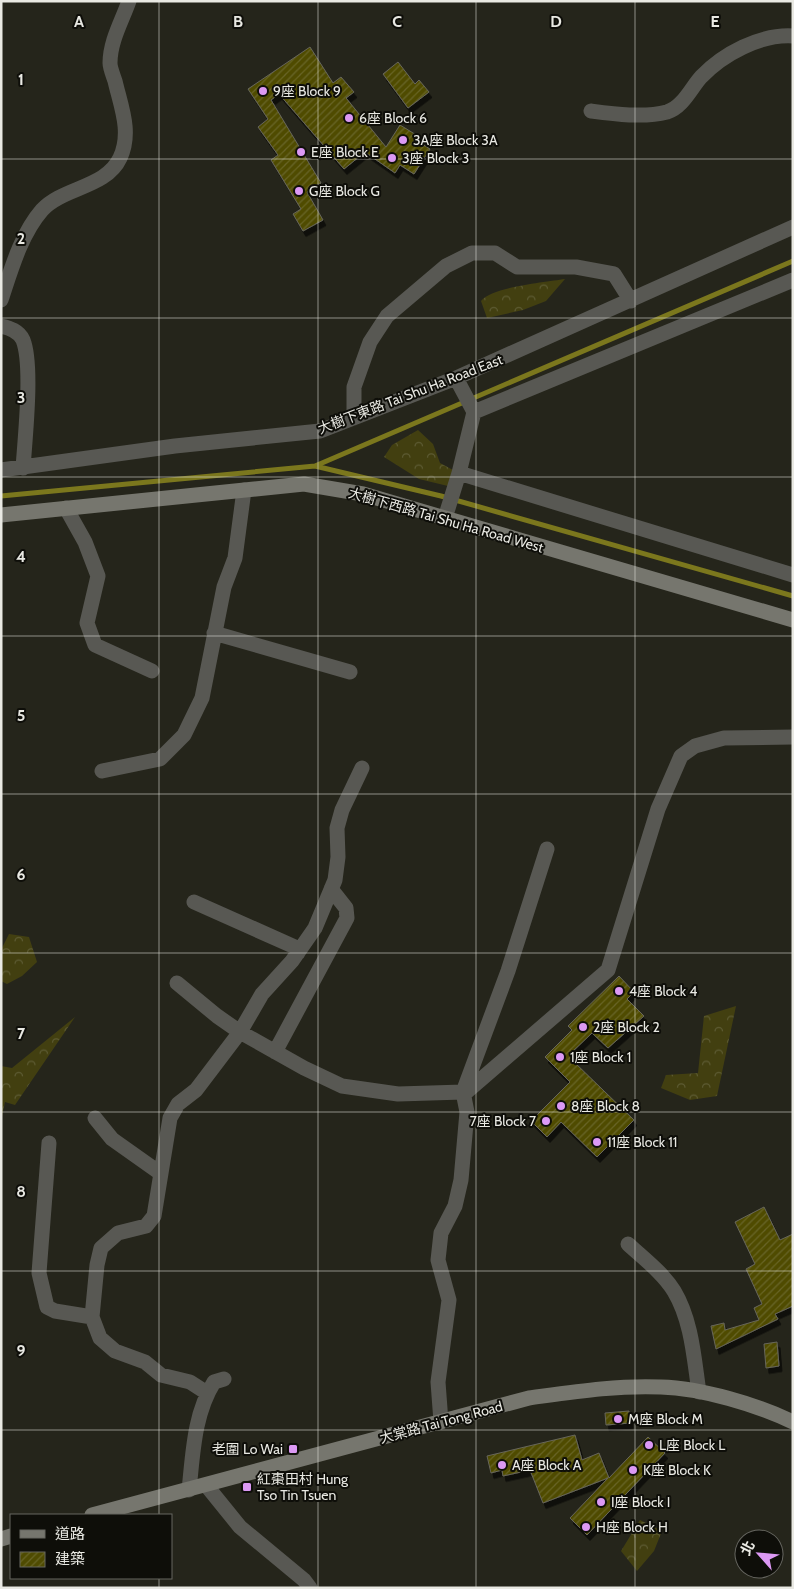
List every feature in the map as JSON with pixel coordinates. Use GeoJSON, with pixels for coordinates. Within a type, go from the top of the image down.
{"type":"FeatureCollection","features":[{"type":"Feature","properties":{"kind":"street"},"geometry":{"type":"LineString","coordinates":[[1,300],[15,259],[43,210],[66,193],[106,175],[118,161],[125,145],[126,126],[110,64],[112,45],[129,1]]}},
{"type":"Feature","properties":{"kind":"street"},"geometry":{"type":"LineString","coordinates":[[591,112],[646,114],[668,111],[681,103],[701,77],[736,50],[762,41],[793,36]]}},
{"type":"Feature","properties":{"kind":"street","name":"大樹下東路 Tai Shu Ha Road East"},"geometry":{"type":"LineString","coordinates":[[1,470],[175,446],[320,431],[458,381],[793,227]]}},
{"type":"Feature","properties":{"kind":"street"},"geometry":{"type":"LineString","coordinates":[[354,418],[354,387],[370,342],[387,316],[446,266],[472,253],[495,253],[517,267],[576,267],[614,274],[631,301]]}},
{"type":"Feature","properties":{"kind":"street"},"geometry":{"type":"LineString","coordinates":[[472,409],[793,280]]}},
{"type":"Feature","properties":{"kind":"street"},"geometry":{"type":"LineString","coordinates":[[1,326],[13,329],[22,340],[28,366],[23,468]]}},
{"type":"Feature","properties":{"kind":"street"},"geometry":{"type":"LineString","coordinates":[[445,518],[459,473],[472,409],[458,381]]}},
{"type":"Feature","properties":{"kind":"street"},"geometry":{"type":"LineString","coordinates":[[459,473],[793,575]]}},
{"type":"Feature","properties":{"kind":"street","name":"大樹下西路 Tai Shu Ha Road West"},"geometry":{"type":"LineString","coordinates":[[1,515],[304,484],[363,494],[793,620]]}},
{"type":"Feature","properties":{"kind":"street"},"geometry":{"type":"LineString","coordinates":[[102,771],[160,759],[184,735],[202,698],[224,587],[235,558],[244,490]]}},
{"type":"Feature","properties":{"kind":"street"},"geometry":{"type":"LineString","coordinates":[[66,508],[85,542],[98,576],[87,623],[95,645],[152,672]]}},
{"type":"Feature","properties":{"kind":"street"},"geometry":{"type":"LineString","coordinates":[[214,633],[350,672]]}},
{"type":"Feature","properties":{"kind":"street"},"geometry":{"type":"LineString","coordinates":[[177,984],[240,1032],[342,1086],[398,1094],[463,1093],[608,970],[658,809],[681,756],[695,746],[724,738],[793,737]]}},
{"type":"Feature","properties":{"kind":"street"},"geometry":{"type":"LineString","coordinates":[[207,1393],[190,1382],[160,1375],[145,1362],[115,1351],[100,1338],[92,1317],[97,1265],[101,1248],[118,1234],[146,1226],[152,1221],[170,1118],[178,1104],[196,1090],[240,1032],[262,994],[298,953],[314,928],[332,889],[338,869],[337,828],[348,794],[362,768]]}},
{"type":"Feature","properties":{"kind":"street"},"geometry":{"type":"LineString","coordinates":[[441,1422],[438,1382],[449,1300],[438,1260],[441,1233],[455,1206],[461,1180],[467,1112],[463,1093],[508,971],[547,849]]}},
{"type":"Feature","properties":{"kind":"street"},"geometry":{"type":"LineString","coordinates":[[275,1052],[347,918],[346,908],[332,889]]}},
{"type":"Feature","properties":{"kind":"street"},"geometry":{"type":"LineString","coordinates":[[194,902],[295,947],[298,953]]}},
{"type":"Feature","properties":{"kind":"street"},"geometry":{"type":"LineString","coordinates":[[94,1118],[112,1140],[160,1173]]}},
{"type":"Feature","properties":{"kind":"street"},"geometry":{"type":"LineString","coordinates":[[49,1142],[39,1273],[41,1291],[47,1307],[54,1311],[92,1317]]}},
{"type":"Feature","properties":{"kind":"street"},"geometry":{"type":"LineString","coordinates":[[628,1244],[663,1277],[682,1307],[692,1340],[699,1392]]}},
{"type":"Feature","properties":{"kind":"street"},"geometry":{"type":"LineString","coordinates":[[189,1490],[196,1430],[207,1393],[214,1382],[224,1379]]}},
{"type":"Feature","properties":{"kind":"street","name":"大棠路 Tai Tong Road"},"geometry":{"type":"LineString","coordinates":[[96,1514],[529,1398],[592,1389],[662,1387],[699,1392],[770,1411],[793,1422]]}},
{"type":"Feature","properties":{"kind":"street"},"geometry":{"type":"LineString","coordinates":[[206,1485],[240,1527],[304,1580],[310,1588]]}},
{"type":"Feature","properties":{"kind":"green space"},"geometry":{"type":"Polygon","coordinates":[[[565,279],[546,301],[523,310],[487,318],[481,301],[487,296],[520,286],[565,279]]]}},
{"type":"Feature","properties":{"kind":"green space"},"geometry":{"type":"Polygon","coordinates":[[[418,430],[433,444],[440,463],[453,470],[448,486],[419,479],[384,457],[392,445],[418,430]]]}},
{"type":"Feature","properties":{"kind":"green space"},"geometry":{"type":"Polygon","coordinates":[[[9,934],[29,937],[37,962],[22,976],[7,984],[1,981],[1,950],[9,934]]]}},
{"type":"Feature","properties":{"kind":"green space"},"geometry":{"type":"Polygon","coordinates":[[[736,1006],[717,1096],[690,1100],[661,1088],[666,1075],[698,1073],[704,1016],[736,1006]]]}},
{"type":"Feature","properties":{"kind":"green space"},"geometry":{"type":"Polygon","coordinates":[[[75,1017],[15,1105],[5,1102],[1,1121],[1,1066],[12,1068],[75,1017]]]}},
{"type":"Feature","properties":{"kind":"green space"},"geometry":{"type":"Polygon","coordinates":[[[640,1520],[662,1531],[654,1551],[637,1571],[621,1551],[640,1520]]]}},
{"type":"Feature","properties":{"kind":"building"},"geometry":{"type":"Polygon","coordinates":[[[310,47],[333,83],[341,77],[354,92],[346,98],[386,147],[400,125],[418,136],[416,140],[430,149],[414,174],[400,165],[395,173],[365,152],[344,169],[279,94],[271,100],[321,183],[307,192],[323,220],[303,231],[293,214],[301,209],[271,160],[278,155],[258,127],[268,119],[248,89],[310,47]]]}},
{"type":"Feature","properties":{"kind":"building"},"geometry":{"type":"Polygon","coordinates":[[[398,62],[415,84],[419,80],[429,92],[408,108],[383,74],[398,62]]]}},
{"type":"Feature","properties":{"kind":"building"},"geometry":{"type":"Polygon","coordinates":[[[619,976],[634,992],[627,999],[644,1016],[608,1048],[592,1033],[571,1053],[575,1057],[572,1060],[634,1120],[597,1157],[561,1122],[547,1137],[531,1121],[570,1082],[545,1057],[572,1030],[568,1026],[619,976]]]}},
{"type":"Feature","properties":{"kind":"building"},"geometry":{"type":"Polygon","coordinates":[[[764,1207],[780,1240],[793,1234],[793,1306],[775,1314],[778,1319],[716,1349],[711,1326],[724,1323],[725,1330],[759,1320],[754,1308],[762,1304],[746,1269],[755,1264],[735,1222],[764,1207]]]}},
{"type":"Feature","properties":{"kind":"building"},"geometry":{"type":"Polygon","coordinates":[[[777,1342],[779,1366],[766,1368],[764,1344],[777,1342]]]}},
{"type":"Feature","properties":{"kind":"building","name":"M座 Block M"},"geometry":{"type":"Polygon","coordinates":[[[629,1411],[630,1423],[606,1425],[605,1413],[629,1411]]]}},
{"type":"Feature","properties":{"kind":"building"},"geometry":{"type":"Polygon","coordinates":[[[575,1435],[582,1460],[599,1453],[609,1478],[648,1437],[665,1453],[587,1535],[570,1518],[608,1478],[543,1503],[530,1470],[503,1476],[502,1470],[491,1473],[487,1456],[575,1435]]]}},
{"type":"Feature","properties":{"kind":"waterway"},"geometry":{"type":"LineString","coordinates":[[315,466],[793,261]]}},
{"type":"Feature","properties":{"kind":"waterway"},"geometry":{"type":"LineString","coordinates":[[1,496],[315,466],[441,496],[793,596]]}},
{"type":"Feature","properties":{"kind":"place","name":"9座 Block 9"},"geometry":{"type":"Point","coordinates":[263,91]}},
{"type":"Feature","properties":{"kind":"place","name":"6座 Block 6"},"geometry":{"type":"Point","coordinates":[349,118]}},
{"type":"Feature","properties":{"kind":"place","name":"3A座 Block 3A"},"geometry":{"type":"Point","coordinates":[403,140]}},
{"type":"Feature","properties":{"kind":"place","name":"E座 Block E"},"geometry":{"type":"Point","coordinates":[301,152]}},
{"type":"Feature","properties":{"kind":"place","name":"3座 Block 3"},"geometry":{"type":"Point","coordinates":[392,158]}},
{"type":"Feature","properties":{"kind":"place","name":"G座 Block G"},"geometry":{"type":"Point","coordinates":[299,191]}},
{"type":"Feature","properties":{"kind":"place","name":"4座 Block 4"},"geometry":{"type":"Point","coordinates":[619,991]}},
{"type":"Feature","properties":{"kind":"place","name":"2座 Block 2"},"geometry":{"type":"Point","coordinates":[583,1027]}},
{"type":"Feature","properties":{"kind":"place","name":"1座 Block 1"},"geometry":{"type":"Point","coordinates":[560,1057]}},
{"type":"Feature","properties":{"kind":"place","name":"8座 Block 8"},"geometry":{"type":"Point","coordinates":[561,1106]}},
{"type":"Feature","properties":{"kind":"place","name":"7座 Block 7"},"geometry":{"type":"Point","coordinates":[546,1121]}},
{"type":"Feature","properties":{"kind":"place","name":"11座 Block 11"},"geometry":{"type":"Point","coordinates":[597,1142]}},
{"type":"Feature","properties":{"kind":"place","name":"M座 Block M"},"geometry":{"type":"Point","coordinates":[618,1419]}},
{"type":"Feature","properties":{"kind":"place","name":"L座 Block L"},"geometry":{"type":"Point","coordinates":[649,1445]}},
{"type":"Feature","properties":{"kind":"place","name":"老圍 Lo Wai"},"geometry":{"type":"Point","coordinates":[293,1449]}},
{"type":"Feature","properties":{"kind":"place","name":"A座 Block A"},"geometry":{"type":"Point","coordinates":[502,1465]}},
{"type":"Feature","properties":{"kind":"place","name":"K座 Block K"},"geometry":{"type":"Point","coordinates":[633,1470]}},
{"type":"Feature","properties":{"kind":"place","name":"紅棗田村 Hung Tso Tin Tsuen"},"geometry":{"type":"Point","coordinates":[247,1487]}},
{"type":"Feature","properties":{"kind":"place","name":"I座 Block I"},"geometry":{"type":"Point","coordinates":[601,1502]}},
{"type":"Feature","properties":{"kind":"place","name":"H座 Block H"},"geometry":{"type":"Point","coordinates":[586,1527]}}]}
